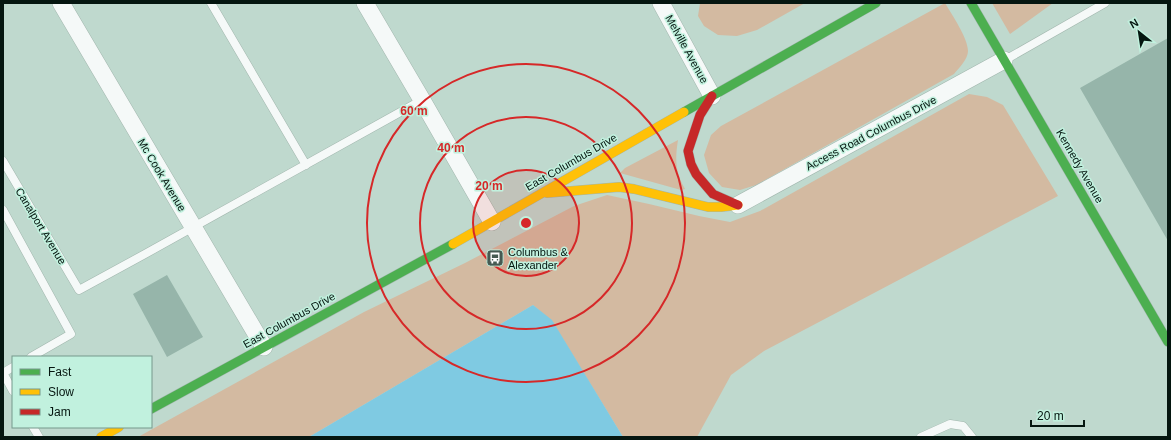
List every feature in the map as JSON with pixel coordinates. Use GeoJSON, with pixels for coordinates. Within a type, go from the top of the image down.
{"type":"FeatureCollection","features":[{"type":"Feature","properties":{"kind":"main road","name":"East Columbus Drive"},"geometry":{"type":"LineString","coordinates":[[152,408],[492,222],[876,3]]}},
{"type":"Feature","properties":{"kind":"main road","name":"Kennedy Avenue"},"geometry":{"type":"LineString","coordinates":[[970,3],[1168,342]]}},
{"type":"Feature","properties":{"kind":"main road"},"geometry":{"type":"LineString","coordinates":[[712,96],[700,115],[688,151],[691,164],[696,174],[713,194],[738,205]]}},
{"type":"Feature","properties":{"kind":"main road"},"geometry":{"type":"LineString","coordinates":[[540,194],[619,187],[634,189],[708,207],[738,205]]}},
{"type":"Feature","properties":{"kind":"main road"},"geometry":{"type":"LineString","coordinates":[[100,437],[117,428]]}},
{"type":"Feature","properties":{"kind":"street","name":"Mc Cook Avenue"},"geometry":{"type":"LineString","coordinates":[[61,3],[264,347]]}},
{"type":"Feature","properties":{"kind":"street"},"geometry":{"type":"LineString","coordinates":[[365,3],[492,222]]}},
{"type":"Feature","properties":{"kind":"street","name":"Melville Avenue"},"geometry":{"type":"LineString","coordinates":[[661,3],[712,96]]}},
{"type":"Feature","properties":{"kind":"street","name":"Access Road Columbus Drive"},"geometry":{"type":"LineString","coordinates":[[738,205],[1004,60]]}},
{"type":"Feature","properties":{"kind":"lane"},"geometry":{"type":"LineString","coordinates":[[211,3],[306,165]]}},
{"type":"Feature","properties":{"kind":"lane"},"geometry":{"type":"LineString","coordinates":[[1004,60],[1105,3]]}},
{"type":"Feature","properties":{"kind":"lane"},"geometry":{"type":"LineString","coordinates":[[193,228],[422,100]]}},
{"type":"Feature","properties":{"kind":"lane","name":"Canalport Avenue"},"geometry":{"type":"LineString","coordinates":[[3,161],[79,290],[193,228]]}},
{"type":"Feature","properties":{"kind":"lane"},"geometry":{"type":"LineString","coordinates":[[3,210],[71,334],[33,356]]}},
{"type":"Feature","properties":{"kind":"lane"},"geometry":{"type":"LineString","coordinates":[[12,368],[3,373],[12,389]]}},
{"type":"Feature","properties":{"kind":"lane"},"geometry":{"type":"LineString","coordinates":[[921,437],[950,424],[963,426],[972,437]]}},
{"type":"Feature","properties":{"kind":"lane"},"geometry":{"type":"LineString","coordinates":[[34,428],[39,437]]}},
{"type":"Feature","properties":{"kind":"shaded area"},"geometry":{"type":"Polygon","coordinates":[[[700,3],[805,3],[757,30],[737,36],[718,35],[704,26],[698,16],[700,3]]]}},
{"type":"Feature","properties":{"kind":"shaded area"},"geometry":{"type":"Polygon","coordinates":[[[945,3],[963,33],[968,51],[965,60],[954,74],[756,185],[740,190],[722,187],[709,173],[704,155],[711,135],[721,126],[945,3]]]}},
{"type":"Feature","properties":{"kind":"shaded area"},"geometry":{"type":"Polygon","coordinates":[[[992,3],[1053,3],[1010,34],[992,3]]]}},
{"type":"Feature","properties":{"kind":"shaded area"},"geometry":{"type":"Polygon","coordinates":[[[969,94],[987,97],[1003,105],[1058,196],[764,351],[731,375],[697,437],[623,437],[552,321],[533,305],[309,437],[138,437],[364,312],[465,263],[574,206],[607,195],[730,222],[760,211],[969,94]]]}},
{"type":"Feature","properties":{"kind":"shaded area"},"geometry":{"type":"Polygon","coordinates":[[[678,140],[676,153],[677,165],[679,177],[685,189],[681,190],[620,173],[625,168],[678,140]]]}},
{"type":"Feature","properties":{"kind":"water"},"geometry":{"type":"Polygon","coordinates":[[[533,305],[552,320],[623,437],[309,437],[533,305]]]}},
{"type":"Feature","properties":{"kind":"building"},"geometry":{"type":"Polygon","coordinates":[[[1168,38],[1168,241],[1080,88],[1168,38]]]}},
{"type":"Feature","properties":{"kind":"building"},"geometry":{"type":"Polygon","coordinates":[[[167,275],[203,337],[167,357],[133,294],[167,275]]]}},
{"type":"Feature","properties":{"kind":"traffic: fast"},"geometry":{"type":"LineString","coordinates":[[684,112],[876,3]]}},
{"type":"Feature","properties":{"kind":"traffic: fast"},"geometry":{"type":"LineString","coordinates":[[971,3],[1168,342]]}},
{"type":"Feature","properties":{"kind":"traffic: fast"},"geometry":{"type":"LineString","coordinates":[[152,408],[453,244]]}},
{"type":"Feature","properties":{"kind":"traffic: slow"},"geometry":{"type":"LineString","coordinates":[[453,244],[684,112]]}},
{"type":"Feature","properties":{"kind":"traffic: slow"},"geometry":{"type":"LineString","coordinates":[[547,193],[619,187],[634,189],[708,207],[738,205]]}},
{"type":"Feature","properties":{"kind":"traffic: slow"},"geometry":{"type":"LineString","coordinates":[[101,437],[117,428]]}},
{"type":"Feature","properties":{"kind":"traffic: jam"},"geometry":{"type":"LineString","coordinates":[[712,96],[700,115],[688,151],[691,164],[696,174],[713,194],[738,205]]}},
{"type":"Feature","properties":{"kind":"place","name":"Columbus & Alexander"},"geometry":{"type":"Point","coordinates":[495,258]}}]}
